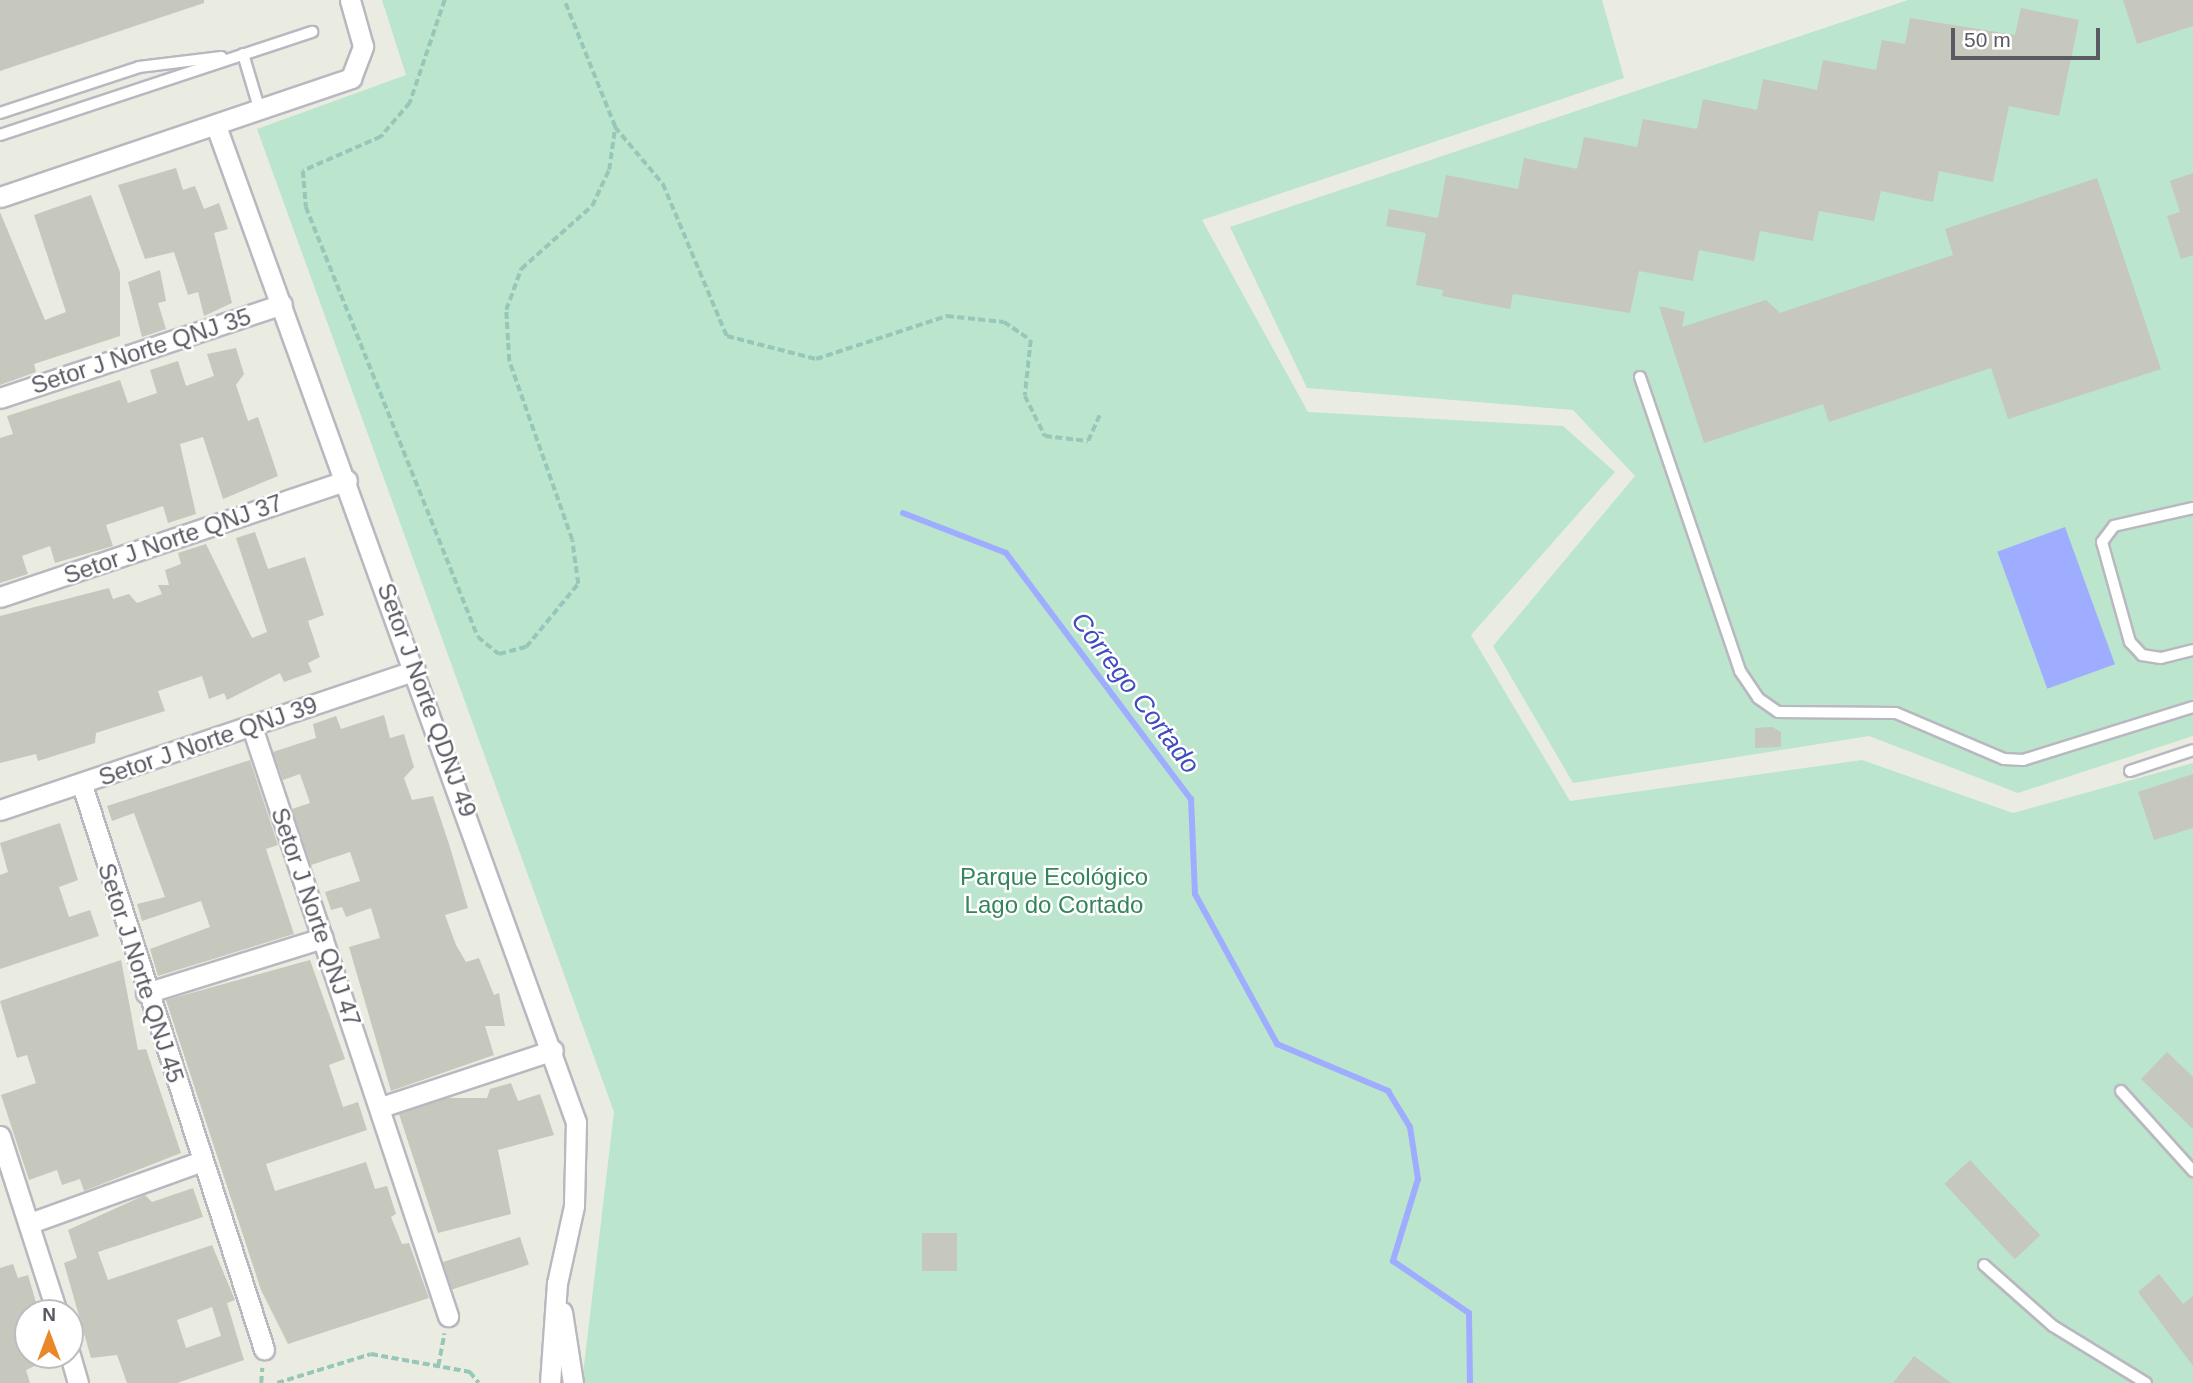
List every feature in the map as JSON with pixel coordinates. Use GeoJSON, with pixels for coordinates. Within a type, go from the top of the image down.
{"type":"FeatureCollection","features":[{"type":"Feature","properties":{"kind":"street"},"geometry":{"type":"LineString","coordinates":[[0,197],[216,126],[351,78],[363,46],[350,0]]}},
{"type":"Feature","properties":{"kind":"street","name":"Setor J Norte QDNJ 49"},"geometry":{"type":"LineString","coordinates":[[216,126],[553,1050],[576,1122],[578,1150],[557,1283]]}},
{"type":"Feature","properties":{"kind":"street","name":"Setor J Norte QNJ 35"},"geometry":{"type":"LineString","coordinates":[[0,398],[282,304]]}},
{"type":"Feature","properties":{"kind":"street","name":"Setor J Norte QNJ 37"},"geometry":{"type":"LineString","coordinates":[[0,597],[347,481]]}},
{"type":"Feature","properties":{"kind":"street","name":"Setor J Norte QNJ 39"},"geometry":{"type":"LineString","coordinates":[[0,810],[82,785],[415,670]]}},
{"type":"Feature","properties":{"kind":"street","name":"Setor J Norte QNJ 47"},"geometry":{"type":"LineString","coordinates":[[252,727],[381,1107],[448,1316]]}},
{"type":"Feature","properties":{"kind":"street","name":"Setor J Norte QNJ 45"},"geometry":{"type":"LineString","coordinates":[[82,785],[146,993],[264,1349]]}},
{"type":"Feature","properties":{"kind":"street"},"geometry":{"type":"LineString","coordinates":[[146,993],[323,938]]}},
{"type":"Feature","properties":{"kind":"street"},"geometry":{"type":"LineString","coordinates":[[381,1107],[553,1050]]}},
{"type":"Feature","properties":{"kind":"street"},"geometry":{"type":"LineString","coordinates":[[0,1136],[53,1299]]}},
{"type":"Feature","properties":{"kind":"street"},"geometry":{"type":"LineString","coordinates":[[30,1223],[202,1161]]}},
{"type":"Feature","properties":{"kind":"street"},"geometry":{"type":"LineString","coordinates":[[550,1383],[557,1283]]}},
{"type":"Feature","properties":{"kind":"street"},"geometry":{"type":"LineString","coordinates":[[557,1283],[573,1383]]}},
{"type":"Feature","properties":{"kind":"lane"},"geometry":{"type":"LineString","coordinates":[[0,135],[312,32]]}},
{"type":"Feature","properties":{"kind":"lane"},"geometry":{"type":"LineString","coordinates":[[243,54],[260,111]]}},
{"type":"Feature","properties":{"kind":"lane"},"geometry":{"type":"LineString","coordinates":[[0,113],[139,67],[243,54]]}},
{"type":"Feature","properties":{"kind":"lane"},"geometry":{"type":"LineString","coordinates":[[1640,377],[1740,671],[1778,712],[1896,713],[2004,759],[2023,760],[2193,706]]}},
{"type":"Feature","properties":{"kind":"lane"},"geometry":{"type":"LineString","coordinates":[[2193,508],[2114,526],[2102,542],[2130,642],[2142,655],[2161,658],[2193,650]]}},
{"type":"Feature","properties":{"kind":"lane"},"geometry":{"type":"LineString","coordinates":[[2130,771],[2193,750]]}},
{"type":"Feature","properties":{"kind":"lane"},"geometry":{"type":"LineString","coordinates":[[2121,1091],[2193,1171]]}},
{"type":"Feature","properties":{"kind":"lane"},"geometry":{"type":"LineString","coordinates":[[1983,1265],[2053,1326],[2146,1383]]}},
{"type":"Feature","properties":{"kind":"path"},"geometry":{"type":"LineString","coordinates":[[445,0],[410,103],[381,138],[303,171],[306,206],[478,638],[499,654],[526,647],[578,584],[572,540],[509,361],[506,310],[521,269],[593,206],[609,170],[615,127]]}},
{"type":"Feature","properties":{"kind":"path"},"geometry":{"type":"LineString","coordinates":[[564,0],[615,127],[663,184],[727,336],[816,359],[947,316],[1004,322],[1031,340],[1025,396],[1045,436],[1088,441],[1100,414]]}},
{"type":"Feature","properties":{"kind":"path"},"geometry":{"type":"LineString","coordinates":[[438,1366],[448,1316]]}},
{"type":"Feature","properties":{"kind":"path"},"geometry":{"type":"LineString","coordinates":[[277,1383],[371,1354],[470,1372],[479,1383]]}},
{"type":"Feature","properties":{"kind":"green space","name":"Parque Ecológico Lago do Cortado"},"geometry":{"type":"Polygon","coordinates":[[[382,0],[1602,0],[1624,78],[1202,220],[1308,412],[1563,426],[1615,472],[1471,635],[1570,801],[1862,760],[2013,813],[2193,763],[2193,1383],[582,1383],[614,1112],[257,129],[406,75],[382,0]]]}},
{"type":"Feature","properties":{"kind":"green space"},"geometry":{"type":"Polygon","coordinates":[[[1908,0],[2193,0],[2193,736],[2018,793],[1869,736],[1573,783],[1493,646],[1635,476],[1573,410],[1307,388],[1230,227],[1908,0]]]}},
{"type":"Feature","properties":{"kind":"water"},"geometry":{"type":"Polygon","coordinates":[[[2065,527],[2115,664],[2047,689],[1997,552],[2065,527]]]}},
{"type":"Feature","properties":{"kind":"building"},"geometry":{"type":"Polygon","coordinates":[[[0,0],[204,0],[204,3],[0,71],[0,0]]]}},
{"type":"Feature","properties":{"kind":"building"},"geometry":{"type":"Polygon","coordinates":[[[2123,0],[2193,0],[2193,26],[2137,44],[2123,0]]]}},
{"type":"Feature","properties":{"kind":"building"},"geometry":{"type":"Polygon","coordinates":[[[2021,8],[2079,20],[2059,116],[2009,106],[1993,182],[1939,171],[1933,202],[1881,191],[1874,221],[1819,211],[1813,241],[1760,231],[1754,261],[1699,250],[1693,281],[1639,271],[1630,313],[1513,294],[1510,309],[1442,296],[1443,290],[1416,285],[1426,233],[1386,226],[1389,209],[1438,218],[1446,175],[1518,189],[1524,158],[1577,169],[1584,137],[1637,147],[1643,119],[1697,129],[1703,99],[1757,110],[1763,79],[1817,90],[1823,60],[1876,70],[1882,40],[1905,44],[1910,18],[2015,35],[2021,8]]]}},
{"type":"Feature","properties":{"kind":"building"},"geometry":{"type":"Polygon","coordinates":[[[176,168],[183,190],[195,186],[204,209],[219,203],[228,229],[214,233],[232,303],[204,316],[198,292],[188,295],[174,252],[145,259],[118,185],[176,168]]]}},
{"type":"Feature","properties":{"kind":"building"},"geometry":{"type":"Polygon","coordinates":[[[2193,173],[2193,255],[2181,259],[2167,216],[2180,212],[2170,181],[2193,173]]]}},
{"type":"Feature","properties":{"kind":"building"},"geometry":{"type":"Polygon","coordinates":[[[2097,178],[2161,369],[2008,419],[1991,368],[1829,422],[1823,404],[1704,443],[1659,306],[1685,312],[1682,327],[1766,300],[1780,313],[1953,255],[1945,229],[2097,178]]]}},
{"type":"Feature","properties":{"kind":"building"},"geometry":{"type":"Polygon","coordinates":[[[91,195],[120,272],[120,336],[34,364],[36,372],[0,385],[0,212],[45,320],[66,312],[34,215],[91,195]]]}},
{"type":"Feature","properties":{"kind":"building"},"geometry":{"type":"Polygon","coordinates":[[[160,270],[166,301],[158,303],[166,329],[142,337],[128,282],[160,270]]]}},
{"type":"Feature","properties":{"kind":"building"},"geometry":{"type":"Polygon","coordinates":[[[236,348],[244,374],[236,385],[248,421],[258,417],[278,476],[223,499],[203,437],[180,444],[196,514],[168,523],[163,506],[106,525],[113,546],[55,563],[50,546],[22,556],[28,574],[0,583],[0,438],[13,434],[7,416],[120,380],[128,403],[157,393],[150,370],[178,361],[186,386],[214,376],[207,354],[236,348]]]}},
{"type":"Feature","properties":{"kind":"building"},"geometry":{"type":"Polygon","coordinates":[[[255,532],[268,569],[305,557],[324,615],[308,621],[320,657],[308,663],[312,672],[284,682],[280,673],[227,700],[224,693],[209,699],[202,676],[158,691],[165,711],[96,733],[95,743],[38,761],[36,754],[0,763],[0,616],[109,588],[113,599],[129,594],[137,603],[162,594],[158,585],[169,585],[165,570],[181,564],[178,553],[206,544],[252,638],[267,632],[236,538],[255,532]]]}},
{"type":"Feature","properties":{"kind":"building"},"geometry":{"type":"Polygon","coordinates":[[[384,715],[390,738],[404,734],[414,767],[404,778],[412,800],[433,796],[449,844],[468,908],[445,915],[456,945],[466,962],[479,958],[494,995],[499,993],[505,1026],[485,1026],[494,1055],[391,1091],[349,947],[380,938],[371,908],[346,917],[342,907],[331,910],[325,892],[360,881],[350,852],[311,865],[292,809],[310,803],[300,774],[283,780],[273,752],[316,738],[313,724],[336,716],[341,729],[384,715]]]}},
{"type":"Feature","properties":{"kind":"building"},"geometry":{"type":"Polygon","coordinates":[[[1772,727],[1781,732],[1781,747],[1755,748],[1755,728],[1772,727]]]}},
{"type":"Feature","properties":{"kind":"building"},"geometry":{"type":"Polygon","coordinates":[[[250,760],[278,845],[266,849],[294,934],[158,976],[150,949],[210,927],[201,901],[142,921],[137,904],[165,897],[134,813],[112,821],[107,806],[250,760]]]}},
{"type":"Feature","properties":{"kind":"building"},"geometry":{"type":"Polygon","coordinates":[[[2193,774],[2193,828],[2154,840],[2138,792],[2193,774]]]}},
{"type":"Feature","properties":{"kind":"building"},"geometry":{"type":"Polygon","coordinates":[[[60,823],[78,880],[59,887],[69,917],[90,910],[99,936],[0,969],[0,875],[8,872],[0,843],[60,823]]]}},
{"type":"Feature","properties":{"kind":"building"},"geometry":{"type":"Polygon","coordinates":[[[121,960],[138,1050],[146,1049],[181,1153],[84,1191],[80,1179],[62,1185],[57,1170],[29,1180],[1,1095],[36,1083],[27,1055],[17,1058],[0,1001],[121,960]]]}},
{"type":"Feature","properties":{"kind":"building"},"geometry":{"type":"Polygon","coordinates":[[[310,960],[345,1059],[329,1065],[343,1107],[358,1102],[367,1130],[266,1164],[275,1191],[366,1162],[375,1189],[387,1186],[396,1214],[391,1217],[402,1244],[409,1243],[429,1298],[288,1344],[261,1290],[166,1000],[310,960]]]}},
{"type":"Feature","properties":{"kind":"building"},"geometry":{"type":"Polygon","coordinates":[[[2167,1052],[2193,1077],[2193,1129],[2141,1079],[2167,1052]]]}},
{"type":"Feature","properties":{"kind":"building"},"geometry":{"type":"Polygon","coordinates":[[[511,1083],[518,1101],[540,1094],[554,1135],[498,1150],[511,1214],[438,1233],[399,1114],[446,1098],[487,1098],[490,1089],[511,1083]]]}},
{"type":"Feature","properties":{"kind":"building"},"geometry":{"type":"Polygon","coordinates":[[[1970,1160],[2040,1235],[2015,1259],[1944,1184],[1970,1160]]]}},
{"type":"Feature","properties":{"kind":"building"},"geometry":{"type":"Polygon","coordinates":[[[193,1188],[203,1217],[98,1252],[108,1280],[212,1245],[235,1300],[227,1303],[244,1360],[177,1383],[127,1383],[117,1355],[91,1358],[84,1333],[84,1299],[74,1299],[64,1263],[77,1258],[68,1230],[145,1195],[152,1202],[193,1188]],[[212,1307],[177,1320],[186,1348],[221,1336],[212,1307]]]}},
{"type":"Feature","properties":{"kind":"building"},"geometry":{"type":"Polygon","coordinates":[[[922,1233],[957,1233],[957,1271],[922,1271],[922,1233]]]}},
{"type":"Feature","properties":{"kind":"building"},"geometry":{"type":"Polygon","coordinates":[[[520,1237],[529,1265],[452,1290],[443,1262],[520,1237]]]}},
{"type":"Feature","properties":{"kind":"building"},"geometry":{"type":"Polygon","coordinates":[[[13,1264],[18,1278],[28,1275],[35,1299],[14,1299],[14,1369],[28,1369],[26,1370],[30,1383],[0,1383],[0,1268],[13,1264]]]}},
{"type":"Feature","properties":{"kind":"building"},"geometry":{"type":"Polygon","coordinates":[[[2159,1274],[2183,1304],[2193,1296],[2193,1366],[2138,1292],[2159,1274]]]}},
{"type":"Feature","properties":{"kind":"building"},"geometry":{"type":"Polygon","coordinates":[[[1914,1356],[1951,1383],[1893,1383],[1914,1356]]]}},
{"type":"Feature","properties":{"kind":"waterway","name":"Córrego Cortado"},"geometry":{"type":"LineString","coordinates":[[903,513],[1006,553],[1191,799],[1195,894],[1277,1044],[1388,1091],[1410,1127],[1418,1179],[1393,1261],[1469,1313],[1470,1383]]}}]}
